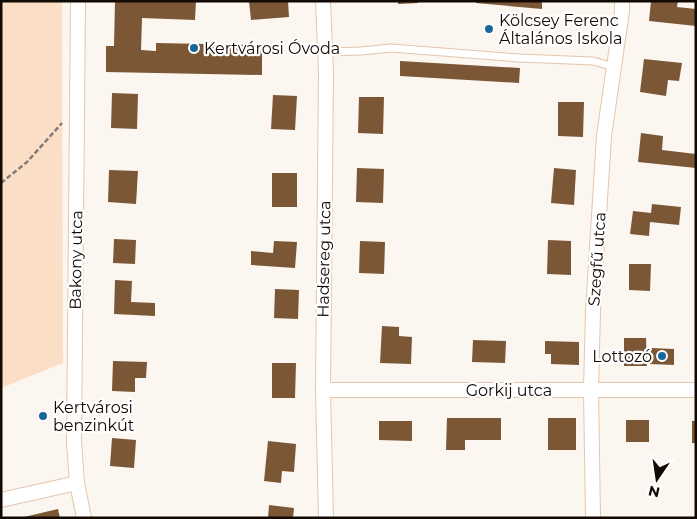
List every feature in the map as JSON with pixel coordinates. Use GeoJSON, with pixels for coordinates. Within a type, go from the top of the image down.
{"type":"FeatureCollection","features":[{"type":"Feature","properties":{"kind":"street","name":"Bakony utca"},"geometry":{"type":"LineString","coordinates":[[78,1],[74,442],[77,483],[84,518]]}},
{"type":"Feature","properties":{"kind":"street","name":"Hadsereg utca"},"geometry":{"type":"LineString","coordinates":[[323,1],[326,72],[323,390],[326,518]]}},
{"type":"Feature","properties":{"kind":"street","name":"Szegfű utca"},"geometry":{"type":"LineString","coordinates":[[593,518],[591,390],[593,311],[604,136],[622,1]]}},
{"type":"Feature","properties":{"kind":"street","name":"Gorkij utca"},"geometry":{"type":"LineString","coordinates":[[323,390],[696,390]]}},
{"type":"Feature","properties":{"kind":"street"},"geometry":{"type":"LineString","coordinates":[[1,500],[77,483]]}},
{"type":"Feature","properties":{"kind":"lane"},"geometry":{"type":"LineString","coordinates":[[325,52],[391,48],[519,58],[593,61],[614,67]]}},
{"type":"Feature","properties":{"kind":"path"},"geometry":{"type":"LineString","coordinates":[[1,183],[27,162],[77,106]]}},
{"type":"Feature","properties":{"kind":"shaded area"},"geometry":{"type":"Polygon","coordinates":[[[1,1],[62,1],[63,363],[1,388],[1,1]]]}},
{"type":"Feature","properties":{"kind":"building"},"geometry":{"type":"Polygon","coordinates":[[[115,1],[196,1],[195,20],[142,18],[141,50],[156,51],[156,43],[262,45],[262,75],[106,72],[106,46],[114,46],[115,1]]]}},
{"type":"Feature","properties":{"kind":"building"},"geometry":{"type":"Polygon","coordinates":[[[249,1],[288,1],[289,17],[251,20],[249,1]]]}},
{"type":"Feature","properties":{"kind":"building"},"geometry":{"type":"Polygon","coordinates":[[[398,1],[418,1],[418,3],[398,4],[398,1]]]}},
{"type":"Feature","properties":{"kind":"building"},"geometry":{"type":"Polygon","coordinates":[[[476,1],[542,1],[542,9],[476,3],[476,1]]]}},
{"type":"Feature","properties":{"kind":"building"},"geometry":{"type":"Polygon","coordinates":[[[651,1],[678,1],[677,7],[696,9],[696,26],[649,21],[651,1]]]}},
{"type":"Feature","properties":{"kind":"building"},"geometry":{"type":"Polygon","coordinates":[[[644,59],[682,63],[679,81],[668,80],[666,96],[640,92],[644,59]]]}},
{"type":"Feature","properties":{"kind":"building"},"geometry":{"type":"Polygon","coordinates":[[[400,61],[520,68],[519,83],[400,76],[400,61]]]}},
{"type":"Feature","properties":{"kind":"building"},"geometry":{"type":"Polygon","coordinates":[[[112,93],[138,94],[137,129],[111,128],[112,93]]]}},
{"type":"Feature","properties":{"kind":"building"},"geometry":{"type":"Polygon","coordinates":[[[273,95],[297,96],[295,130],[271,129],[273,95]]]}},
{"type":"Feature","properties":{"kind":"building"},"geometry":{"type":"Polygon","coordinates":[[[359,97],[384,97],[383,134],[358,133],[359,97]]]}},
{"type":"Feature","properties":{"kind":"building"},"geometry":{"type":"Polygon","coordinates":[[[558,102],[584,102],[583,137],[558,136],[558,102]]]}},
{"type":"Feature","properties":{"kind":"building"},"geometry":{"type":"Polygon","coordinates":[[[641,133],[663,136],[662,150],[696,154],[696,168],[638,162],[641,133]]]}},
{"type":"Feature","properties":{"kind":"building"},"geometry":{"type":"Polygon","coordinates":[[[357,168],[384,169],[383,203],[356,202],[357,168]]]}},
{"type":"Feature","properties":{"kind":"building"},"geometry":{"type":"Polygon","coordinates":[[[554,168],[576,170],[574,205],[551,203],[554,168]]]}},
{"type":"Feature","properties":{"kind":"building"},"geometry":{"type":"Polygon","coordinates":[[[109,170],[138,171],[136,204],[108,202],[109,170]]]}},
{"type":"Feature","properties":{"kind":"building"},"geometry":{"type":"Polygon","coordinates":[[[272,173],[297,173],[297,207],[272,207],[272,173]]]}},
{"type":"Feature","properties":{"kind":"building"},"geometry":{"type":"Polygon","coordinates":[[[652,204],[681,207],[679,225],[650,222],[649,236],[630,234],[633,211],[651,213],[652,204]]]}},
{"type":"Feature","properties":{"kind":"building"},"geometry":{"type":"Polygon","coordinates":[[[114,239],[136,240],[135,264],[113,263],[114,239]]]}},
{"type":"Feature","properties":{"kind":"building"},"geometry":{"type":"Polygon","coordinates":[[[548,240],[571,241],[571,275],[547,274],[548,240]]]}},
{"type":"Feature","properties":{"kind":"building"},"geometry":{"type":"Polygon","coordinates":[[[274,241],[297,242],[295,268],[251,265],[251,251],[273,253],[274,241]]]}},
{"type":"Feature","properties":{"kind":"building"},"geometry":{"type":"Polygon","coordinates":[[[360,241],[385,242],[384,274],[359,273],[360,241]]]}},
{"type":"Feature","properties":{"kind":"building"},"geometry":{"type":"Polygon","coordinates":[[[629,264],[651,264],[650,291],[629,290],[629,264]]]}},
{"type":"Feature","properties":{"kind":"building"},"geometry":{"type":"Polygon","coordinates":[[[115,280],[132,281],[131,302],[155,303],[155,316],[114,314],[115,280]]]}},
{"type":"Feature","properties":{"kind":"building"},"geometry":{"type":"Polygon","coordinates":[[[275,289],[299,290],[298,319],[274,318],[275,289]]]}},
{"type":"Feature","properties":{"kind":"building"},"geometry":{"type":"Polygon","coordinates":[[[382,326],[399,327],[399,336],[412,337],[411,364],[380,363],[382,326]]]}},
{"type":"Feature","properties":{"kind":"building"},"geometry":{"type":"Polygon","coordinates":[[[624,338],[646,338],[647,366],[624,366],[624,338]]]}},
{"type":"Feature","properties":{"kind":"building"},"geometry":{"type":"Polygon","coordinates":[[[473,340],[506,341],[505,363],[472,362],[473,340]]]}},
{"type":"Feature","properties":{"kind":"building"},"geometry":{"type":"Polygon","coordinates":[[[545,341],[579,342],[579,365],[551,364],[551,354],[545,354],[545,341]]]}},
{"type":"Feature","properties":{"kind":"building","name":"Lottozó"},"geometry":{"type":"Polygon","coordinates":[[[651,348],[674,349],[674,365],[650,364],[651,348]]]}},
{"type":"Feature","properties":{"kind":"building"},"geometry":{"type":"Polygon","coordinates":[[[113,361],[147,362],[146,378],[135,378],[135,392],[112,391],[113,361]]]}},
{"type":"Feature","properties":{"kind":"building"},"geometry":{"type":"Polygon","coordinates":[[[272,363],[296,363],[295,398],[272,398],[272,363]]]}},
{"type":"Feature","properties":{"kind":"building"},"geometry":{"type":"Polygon","coordinates":[[[447,418],[501,418],[501,440],[465,440],[465,450],[446,450],[447,418]]]}},
{"type":"Feature","properties":{"kind":"building"},"geometry":{"type":"Polygon","coordinates":[[[548,418],[576,418],[576,450],[548,450],[548,418]]]}},
{"type":"Feature","properties":{"kind":"building"},"geometry":{"type":"Polygon","coordinates":[[[626,420],[649,420],[649,442],[626,442],[626,420]]]}},
{"type":"Feature","properties":{"kind":"building"},"geometry":{"type":"Polygon","coordinates":[[[379,421],[412,421],[412,441],[379,440],[379,421]]]}},
{"type":"Feature","properties":{"kind":"building"},"geometry":{"type":"Polygon","coordinates":[[[692,421],[696,421],[696,443],[692,443],[692,421]]]}},
{"type":"Feature","properties":{"kind":"building"},"geometry":{"type":"Polygon","coordinates":[[[112,438],[136,440],[134,468],[110,466],[112,438]]]}},
{"type":"Feature","properties":{"kind":"building"},"geometry":{"type":"Polygon","coordinates":[[[268,441],[296,444],[294,472],[282,471],[281,483],[264,481],[268,441]]]}},
{"type":"Feature","properties":{"kind":"building"},"geometry":{"type":"Polygon","coordinates":[[[269,505],[294,508],[293,518],[268,518],[269,505]]]}},
{"type":"Feature","properties":{"kind":"building"},"geometry":{"type":"Polygon","coordinates":[[[58,509],[60,518],[24,518],[24,517],[58,509]]]}},
{"type":"Feature","properties":{"kind":"place","name":"Kölcsey Ferenc Általános Iskola"},"geometry":{"type":"Point","coordinates":[489,29]}},
{"type":"Feature","properties":{"kind":"place","name":"Kertvárosi Óvoda"},"geometry":{"type":"Point","coordinates":[194,48]}},
{"type":"Feature","properties":{"kind":"place","name":"Lottozó"},"geometry":{"type":"Point","coordinates":[662,356]}},
{"type":"Feature","properties":{"kind":"place","name":"Kertvárosi benzinkút"},"geometry":{"type":"Point","coordinates":[43,416]}}]}
